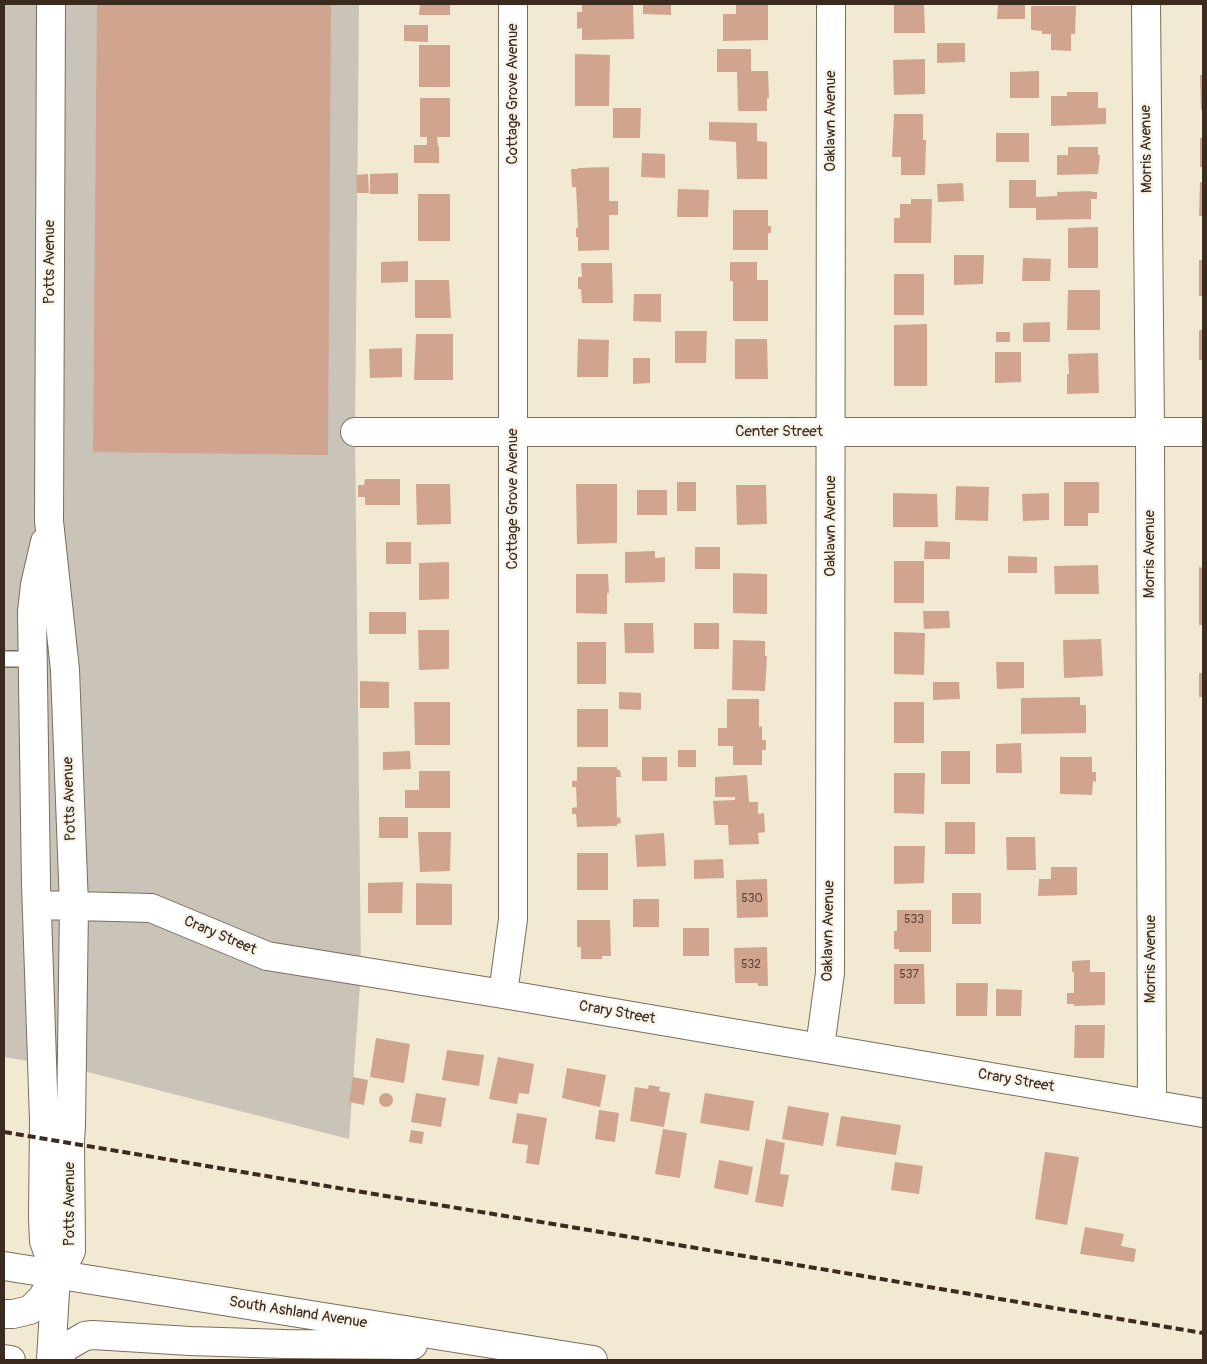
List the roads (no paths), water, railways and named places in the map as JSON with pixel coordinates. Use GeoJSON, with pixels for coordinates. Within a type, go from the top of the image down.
{"type":"FeatureCollection","features":[{"type":"Feature","properties":{"kind":"street","name":"Potts Avenue"},"geometry":{"type":"LineString","coordinates":[[51,4],[49,521],[65,670],[74,906],[72,1125],[70,1142],[71,1251],[66,1262],[56,1275]]}},
{"type":"Feature","properties":{"kind":"street","name":"Cottage Grove Avenue"},"geometry":{"type":"LineString","coordinates":[[502,994],[513,918],[513,4]]}},
{"type":"Feature","properties":{"kind":"street","name":"Oaklawn Avenue"},"geometry":{"type":"LineString","coordinates":[[820,1047],[830,973],[831,4]]}},
{"type":"Feature","properties":{"kind":"street","name":"Morris Avenue"},"geometry":{"type":"LineString","coordinates":[[1146,4],[1150,432],[1152,1104]]}},
{"type":"Feature","properties":{"kind":"street","name":"Center Street"},"geometry":{"type":"LineString","coordinates":[[355,432],[1203,432]]}},
{"type":"Feature","properties":{"kind":"street","name":"Potts Avenue"},"geometry":{"type":"LineString","coordinates":[[49,521],[35,586],[32,612],[36,905],[44,1120],[44,1241],[56,1275]]}},
{"type":"Feature","properties":{"kind":"street","name":"Crary Street"},"geometry":{"type":"LineString","coordinates":[[36,905],[151,908],[267,956],[820,1047],[1203,1113]]}},
{"type":"Feature","properties":{"kind":"street","name":"South Ashland Avenue"},"geometry":{"type":"LineString","coordinates":[[4,1266],[593,1360]]}},
{"type":"Feature","properties":{"kind":"street"},"geometry":{"type":"LineString","coordinates":[[4,1314],[30,1310],[42,1298],[56,1275]]}},
{"type":"Feature","properties":{"kind":"street"},"geometry":{"type":"LineString","coordinates":[[51,1360],[56,1275]]}},
{"type":"Feature","properties":{"kind":"street"},"geometry":{"type":"LineString","coordinates":[[56,1360],[66,1347],[85,1336],[93,1335],[285,1344],[507,1346]]}},
{"type":"Feature","properties":{"kind":"street"},"geometry":{"type":"LineString","coordinates":[[4,1359],[11,1360]]}},
{"type":"Feature","properties":{"kind":"lane"},"geometry":{"type":"LineString","coordinates":[[4,659],[33,659]]}},
{"type":"Feature","properties":{"kind":"railway"},"geometry":{"type":"LineString","coordinates":[[4,1132],[1203,1333]]}}]}
